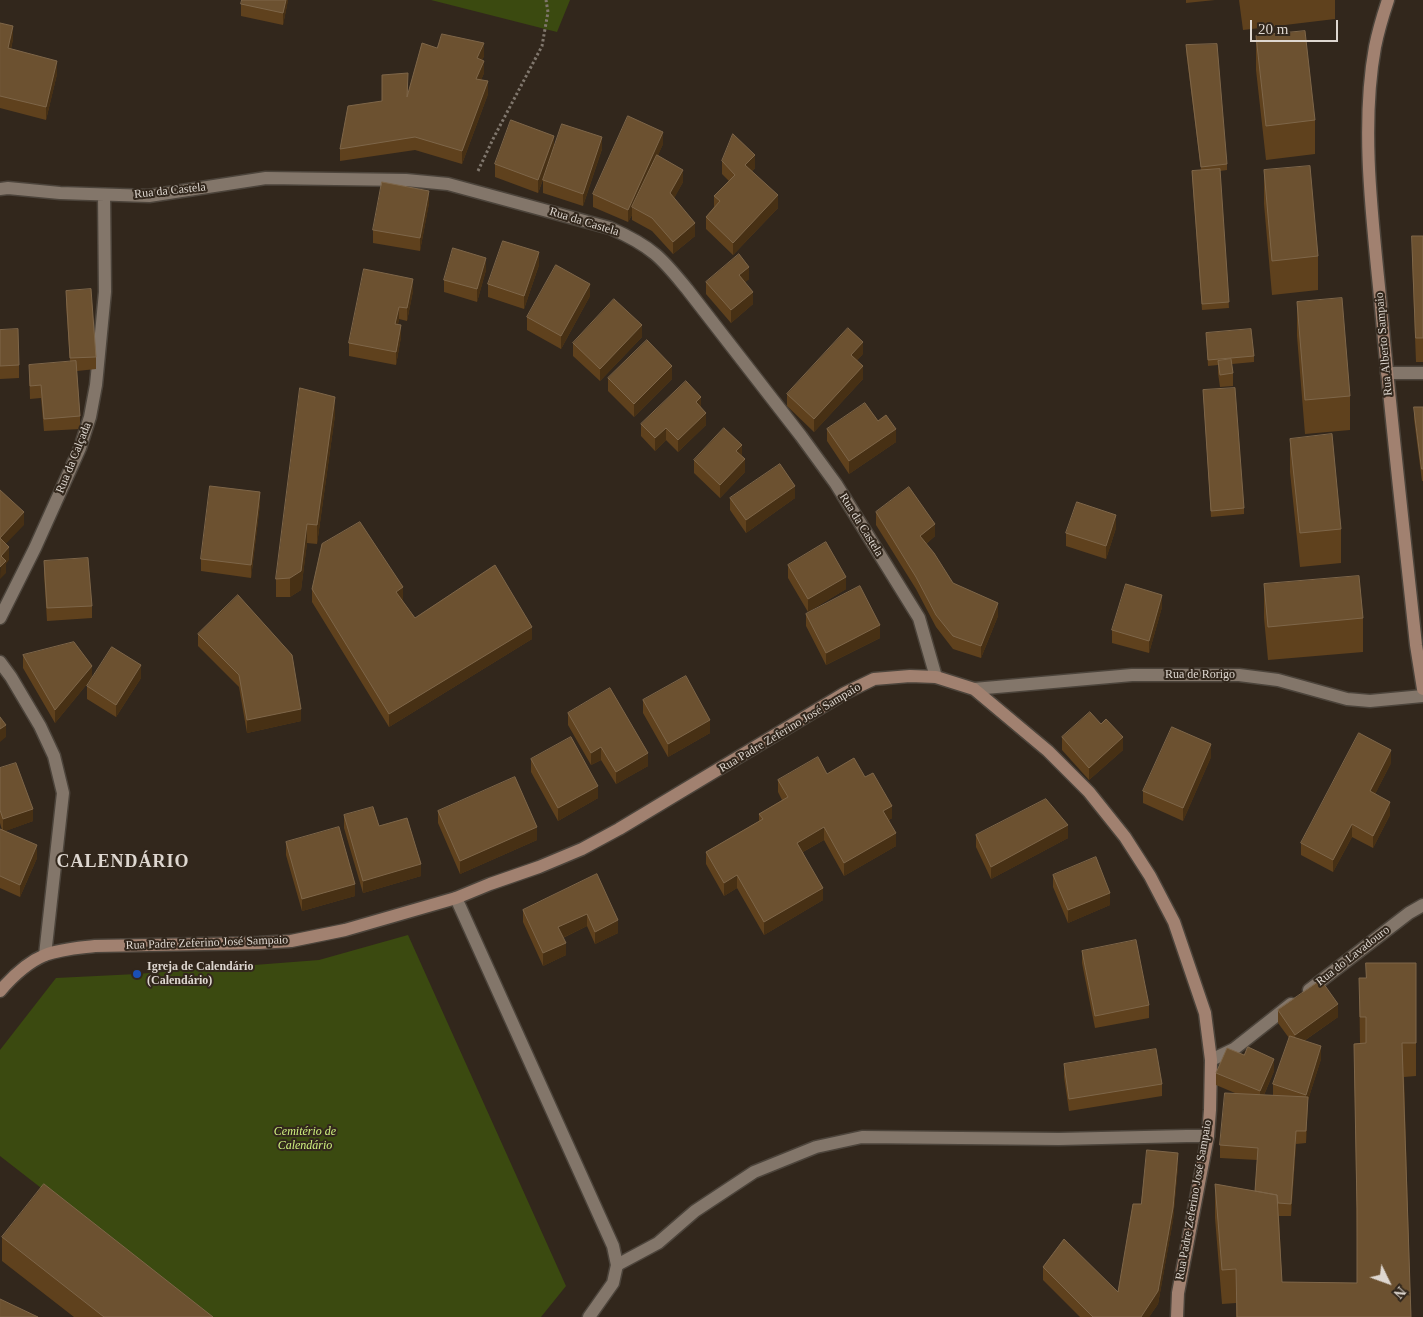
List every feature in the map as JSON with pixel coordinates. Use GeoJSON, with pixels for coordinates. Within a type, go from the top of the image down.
{"type":"FeatureCollection","features":[{"type":"Feature","properties":{"kind":"street","name":"Rua Alberto Sampaio"},"geometry":{"type":"LineString","coordinates":[[1388,0],[1375,47],[1370,87],[1368,143],[1386,373],[1415,636],[1423,689]]}},
{"type":"Feature","properties":{"kind":"street","name":"Rua da Castela"},"geometry":{"type":"LineString","coordinates":[[0,189],[149,196],[266,178],[406,180],[448,184],[610,228],[632,238],[654,253],[671,270],[802,436],[836,484],[919,618],[936,677]]}},
{"type":"Feature","properties":{"kind":"street","name":"Rua da Calçada"},"geometry":{"type":"LineString","coordinates":[[0,618],[35,548],[80,448],[90,417],[96,385],[104,292],[104,195]]}},
{"type":"Feature","properties":{"kind":"street"},"geometry":{"type":"LineString","coordinates":[[1386,373],[1423,373]]}},
{"type":"Feature","properties":{"kind":"street"},"geometry":{"type":"LineString","coordinates":[[0,662],[40,726],[54,756],[63,793],[45,955]]}},
{"type":"Feature","properties":{"kind":"street","name":"Rua de Rorigo"},"geometry":{"type":"LineString","coordinates":[[974,689],[1132,675],[1239,675],[1278,680],[1347,699],[1370,701],[1423,696]]}},
{"type":"Feature","properties":{"kind":"street","name":"Rua Padre Zeferino José Sampaio"},"geometry":{"type":"LineString","coordinates":[[0,991],[24,967],[45,955],[69,949],[95,946],[291,941],[345,930],[456,898],[582,849],[751,751],[845,693],[874,679],[910,676],[936,677],[974,689],[1048,752],[1089,792],[1125,837],[1150,876],[1174,922],[1205,1013],[1211,1060],[1208,1136],[1178,1293],[1177,1317]]}},
{"type":"Feature","properties":{"kind":"street"},"geometry":{"type":"LineString","coordinates":[[456,898],[613,1246],[617,1265],[613,1283],[589,1317]]}},
{"type":"Feature","properties":{"kind":"street","name":"Rua do Lavadouro"},"geometry":{"type":"LineString","coordinates":[[1211,1060],[1234,1049],[1409,912],[1423,905]]}},
{"type":"Feature","properties":{"kind":"street"},"geometry":{"type":"LineString","coordinates":[[617,1265],[658,1243],[695,1211],[754,1172],[816,1147],[862,1137],[1059,1139],[1208,1136]]}},
{"type":"Feature","properties":{"kind":"path"},"geometry":{"type":"LineString","coordinates":[[470,190],[493,139],[542,46],[548,12],[546,0]]}},
{"type":"Feature","properties":{"kind":"green space"},"geometry":{"type":"Polygon","coordinates":[[[431,0],[570,0],[557,32],[431,0]]]}},
{"type":"Feature","properties":{"kind":"green space","name":"Cemitério de Calendário"},"geometry":{"type":"Polygon","coordinates":[[[408,935],[566,1286],[541,1317],[207,1317],[0,1156],[0,1050],[56,978],[137,974],[319,960],[408,935]]]}},
{"type":"Feature","properties":{"kind":"building"},"geometry":{"type":"Polygon","coordinates":[[[242,0],[286,0],[283,13],[241,4],[242,0]]]}},
{"type":"Feature","properties":{"kind":"building"},"geometry":{"type":"Polygon","coordinates":[[[0,23],[13,26],[8,48],[57,61],[46,107],[0,96],[0,23]]]}},
{"type":"Feature","properties":{"kind":"building"},"geometry":{"type":"Polygon","coordinates":[[[1305,31],[1315,120],[1266,126],[1256,36],[1305,31]]]}},
{"type":"Feature","properties":{"kind":"building"},"geometry":{"type":"Polygon","coordinates":[[[442,34],[484,43],[477,58],[484,61],[476,79],[488,81],[462,151],[415,137],[340,149],[348,106],[382,101],[382,75],[408,73],[407,97],[422,43],[437,48],[442,34]]]}},
{"type":"Feature","properties":{"kind":"building"},"geometry":{"type":"Polygon","coordinates":[[[1217,44],[1227,164],[1201,167],[1186,45],[1217,44]]]}},
{"type":"Feature","properties":{"kind":"building"},"geometry":{"type":"Polygon","coordinates":[[[628,116],[663,132],[628,210],[593,194],[628,116]]]}},
{"type":"Feature","properties":{"kind":"building"},"geometry":{"type":"Polygon","coordinates":[[[511,120],[554,136],[538,180],[495,164],[511,120]]]}},
{"type":"Feature","properties":{"kind":"building"},"geometry":{"type":"Polygon","coordinates":[[[562,124],[602,137],[583,194],[543,180],[562,124]]]}},
{"type":"Feature","properties":{"kind":"building"},"geometry":{"type":"Polygon","coordinates":[[[733,134],[755,155],[745,165],[778,195],[733,243],[706,217],[720,201],[714,196],[735,175],[722,161],[733,134]]]}},
{"type":"Feature","properties":{"kind":"building"},"geometry":{"type":"Polygon","coordinates":[[[657,155],[683,170],[670,193],[695,223],[673,242],[652,218],[632,207],[657,155]]]}},
{"type":"Feature","properties":{"kind":"building"},"geometry":{"type":"Polygon","coordinates":[[[1310,166],[1318,256],[1272,261],[1264,170],[1310,166]]]}},
{"type":"Feature","properties":{"kind":"building"},"geometry":{"type":"Polygon","coordinates":[[[1220,169],[1229,302],[1202,304],[1192,171],[1220,169]]]}},
{"type":"Feature","properties":{"kind":"building"},"geometry":{"type":"Polygon","coordinates":[[[382,182],[429,191],[420,238],[373,230],[382,182]]]}},
{"type":"Feature","properties":{"kind":"building"},"geometry":{"type":"Polygon","coordinates":[[[1412,236],[1423,236],[1423,338],[1416,338],[1412,236]]]}},
{"type":"Feature","properties":{"kind":"building"},"geometry":{"type":"Polygon","coordinates":[[[503,241],[539,252],[524,296],[488,284],[503,241]]]}},
{"type":"Feature","properties":{"kind":"building"},"geometry":{"type":"Polygon","coordinates":[[[453,248],[486,258],[477,289],[444,280],[453,248]]]}},
{"type":"Feature","properties":{"kind":"building"},"geometry":{"type":"Polygon","coordinates":[[[739,254],[749,267],[739,275],[753,292],[731,310],[706,282],[739,254]]]}},
{"type":"Feature","properties":{"kind":"building"},"geometry":{"type":"Polygon","coordinates":[[[556,265],[590,284],[561,336],[527,317],[556,265]]]}},
{"type":"Feature","properties":{"kind":"building"},"geometry":{"type":"Polygon","coordinates":[[[364,269],[413,279],[407,308],[399,307],[395,324],[401,325],[396,352],[349,343],[364,269]]]}},
{"type":"Feature","properties":{"kind":"building"},"geometry":{"type":"Polygon","coordinates":[[[91,289],[96,357],[70,358],[66,291],[91,289]]]}},
{"type":"Feature","properties":{"kind":"building"},"geometry":{"type":"Polygon","coordinates":[[[1342,298],[1350,396],[1305,400],[1297,302],[1342,298]]]}},
{"type":"Feature","properties":{"kind":"building"},"geometry":{"type":"Polygon","coordinates":[[[614,299],[642,325],[600,369],[573,343],[614,299]]]}},
{"type":"Feature","properties":{"kind":"building"},"geometry":{"type":"Polygon","coordinates":[[[848,328],[863,342],[851,355],[863,366],[814,419],[787,394],[848,328]]]}},
{"type":"Feature","properties":{"kind":"building"},"geometry":{"type":"Polygon","coordinates":[[[18,329],[19,365],[0,366],[0,330],[18,329]]]}},
{"type":"Feature","properties":{"kind":"building"},"geometry":{"type":"Polygon","coordinates":[[[1251,329],[1254,356],[1208,360],[1206,333],[1251,329]]]}},
{"type":"Feature","properties":{"kind":"building"},"geometry":{"type":"Polygon","coordinates":[[[647,340],[672,366],[634,404],[608,378],[647,340]]]}},
{"type":"Feature","properties":{"kind":"building"},"geometry":{"type":"Polygon","coordinates":[[[1231,359],[1233,373],[1220,375],[1218,361],[1231,359]]]}},
{"type":"Feature","properties":{"kind":"building"},"geometry":{"type":"Polygon","coordinates":[[[76,361],[80,416],[44,419],[41,385],[30,386],[29,365],[76,361]]]}},
{"type":"Feature","properties":{"kind":"building"},"geometry":{"type":"Polygon","coordinates":[[[686,381],[701,397],[696,402],[706,413],[678,440],[666,428],[655,438],[641,424],[686,381]]]}},
{"type":"Feature","properties":{"kind":"building"},"geometry":{"type":"Polygon","coordinates":[[[300,388],[335,397],[317,525],[307,524],[301,571],[290,578],[276,579],[300,388]]]}},
{"type":"Feature","properties":{"kind":"building"},"geometry":{"type":"Polygon","coordinates":[[[1235,388],[1244,508],[1211,511],[1203,390],[1235,388]]]}},
{"type":"Feature","properties":{"kind":"building"},"geometry":{"type":"Polygon","coordinates":[[[865,403],[878,421],[886,415],[896,429],[849,461],[827,429],[865,403]]]}},
{"type":"Feature","properties":{"kind":"building"},"geometry":{"type":"Polygon","coordinates":[[[1414,407],[1423,407],[1423,469],[1422,469],[1414,407]]]}},
{"type":"Feature","properties":{"kind":"building"},"geometry":{"type":"Polygon","coordinates":[[[724,428],[742,445],[736,451],[745,459],[720,485],[694,460],[724,428]]]}},
{"type":"Feature","properties":{"kind":"building"},"geometry":{"type":"Polygon","coordinates":[[[1332,434],[1341,529],[1300,533],[1290,439],[1332,434]]]}},
{"type":"Feature","properties":{"kind":"building"},"geometry":{"type":"Polygon","coordinates":[[[780,464],[795,486],[746,520],[730,498],[780,464]]]}},
{"type":"Feature","properties":{"kind":"building"},"geometry":{"type":"Polygon","coordinates":[[[210,486],[260,492],[251,565],[201,559],[210,486]]]}},
{"type":"Feature","properties":{"kind":"building"},"geometry":{"type":"Polygon","coordinates":[[[909,487],[935,524],[920,536],[934,553],[953,583],[998,603],[981,646],[953,636],[936,615],[916,577],[876,512],[909,487]]]}},
{"type":"Feature","properties":{"kind":"building"},"geometry":{"type":"Polygon","coordinates":[[[0,490],[24,512],[0,538],[0,490]]]}},
{"type":"Feature","properties":{"kind":"building"},"geometry":{"type":"Polygon","coordinates":[[[1077,502],[1116,515],[1106,546],[1066,533],[1077,502]]]}},
{"type":"Feature","properties":{"kind":"building"},"geometry":{"type":"Polygon","coordinates":[[[360,522],[403,587],[396,592],[415,618],[495,565],[532,627],[389,714],[312,589],[322,544],[360,522]]]}},
{"type":"Feature","properties":{"kind":"building"},"geometry":{"type":"Polygon","coordinates":[[[0,538],[9,547],[1,556],[6,561],[0,567],[0,538]]]}},
{"type":"Feature","properties":{"kind":"building"},"geometry":{"type":"Polygon","coordinates":[[[826,542],[846,577],[808,599],[788,565],[826,542]]]}},
{"type":"Feature","properties":{"kind":"building"},"geometry":{"type":"Polygon","coordinates":[[[88,558],[92,606],[47,608],[44,561],[88,558]]]}},
{"type":"Feature","properties":{"kind":"building"},"geometry":{"type":"Polygon","coordinates":[[[1359,576],[1363,618],[1268,627],[1264,584],[1359,576]]]}},
{"type":"Feature","properties":{"kind":"building"},"geometry":{"type":"Polygon","coordinates":[[[1126,584],[1162,595],[1149,641],[1112,630],[1126,584]]]}},
{"type":"Feature","properties":{"kind":"building"},"geometry":{"type":"Polygon","coordinates":[[[860,586],[880,625],[826,653],[806,614],[860,586]]]}},
{"type":"Feature","properties":{"kind":"building"},"geometry":{"type":"Polygon","coordinates":[[[238,595],[292,655],[301,709],[247,720],[239,675],[198,634],[238,595]]]}},
{"type":"Feature","properties":{"kind":"building"},"geometry":{"type":"Polygon","coordinates":[[[74,642],[92,666],[55,710],[23,655],[74,642]]]}},
{"type":"Feature","properties":{"kind":"building"},"geometry":{"type":"Polygon","coordinates":[[[112,647],[141,665],[116,705],[87,686],[112,647]]]}},
{"type":"Feature","properties":{"kind":"building"},"geometry":{"type":"Polygon","coordinates":[[[686,676],[710,720],[668,744],[643,700],[686,676]]]}},
{"type":"Feature","properties":{"kind":"building"},"geometry":{"type":"Polygon","coordinates":[[[610,688],[648,753],[616,772],[601,747],[591,753],[568,713],[610,688]]]}},
{"type":"Feature","properties":{"kind":"building"},"geometry":{"type":"Polygon","coordinates":[[[1090,712],[1101,724],[1106,719],[1123,737],[1089,768],[1062,737],[1090,712]]]}},
{"type":"Feature","properties":{"kind":"building"},"geometry":{"type":"Polygon","coordinates":[[[0,717],[6,725],[0,729],[0,717]]]}},
{"type":"Feature","properties":{"kind":"building"},"geometry":{"type":"Polygon","coordinates":[[[1172,727],[1211,744],[1183,808],[1143,791],[1172,727]]]}},
{"type":"Feature","properties":{"kind":"building"},"geometry":{"type":"Polygon","coordinates":[[[1359,733],[1391,750],[1370,791],[1390,802],[1373,836],[1352,824],[1333,860],[1301,843],[1359,733]]]}},
{"type":"Feature","properties":{"kind":"building"},"geometry":{"type":"Polygon","coordinates":[[[571,737],[598,786],[558,808],[531,759],[571,737]]]}},
{"type":"Feature","properties":{"kind":"building"},"geometry":{"type":"Polygon","coordinates":[[[818,757],[827,774],[854,758],[865,777],[873,773],[892,806],[883,811],[896,833],[844,863],[824,827],[797,843],[823,888],[764,922],[737,875],[724,883],[706,852],[763,819],[759,814],[788,797],[778,780],[818,757]]]}},
{"type":"Feature","properties":{"kind":"building"},"geometry":{"type":"Polygon","coordinates":[[[16,763],[33,809],[3,819],[0,810],[0,768],[16,763]]]}},
{"type":"Feature","properties":{"kind":"building"},"geometry":{"type":"Polygon","coordinates":[[[515,777],[537,827],[460,861],[438,811],[515,777]]]}},
{"type":"Feature","properties":{"kind":"building"},"geometry":{"type":"Polygon","coordinates":[[[1046,799],[1068,825],[991,867],[976,835],[1046,799]]]}},
{"type":"Feature","properties":{"kind":"building"},"geometry":{"type":"Polygon","coordinates":[[[373,807],[379,826],[407,818],[421,864],[363,881],[344,815],[373,807]]]}},
{"type":"Feature","properties":{"kind":"building"},"geometry":{"type":"Polygon","coordinates":[[[339,827],[355,884],[302,899],[286,842],[339,827]]]}},
{"type":"Feature","properties":{"kind":"building"},"geometry":{"type":"Polygon","coordinates":[[[0,829],[37,845],[20,885],[0,876],[0,829]]]}},
{"type":"Feature","properties":{"kind":"building"},"geometry":{"type":"Polygon","coordinates":[[[1096,857],[1110,893],[1068,910],[1053,875],[1096,857]]]}},
{"type":"Feature","properties":{"kind":"building"},"geometry":{"type":"Polygon","coordinates":[[[597,874],[618,920],[595,932],[587,914],[558,927],[566,943],[543,953],[523,910],[597,874]]]}},
{"type":"Feature","properties":{"kind":"building"},"geometry":{"type":"Polygon","coordinates":[[[1136,940],[1149,1005],[1095,1016],[1082,951],[1136,940]]]}},
{"type":"Feature","properties":{"kind":"building"},"geometry":{"type":"Polygon","coordinates":[[[1366,963],[1416,963],[1416,1043],[1402,1043],[1411,1317],[1237,1317],[1236,1269],[1222,1270],[1215,1184],[1277,1195],[1282,1282],[1357,1283],[1354,1044],[1366,1043],[1366,1017],[1360,1017],[1359,978],[1366,978],[1366,963]]]}},
{"type":"Feature","properties":{"kind":"building"},"geometry":{"type":"Polygon","coordinates":[[[1321,980],[1338,1004],[1295,1035],[1278,1010],[1321,980]]]}},
{"type":"Feature","properties":{"kind":"building"},"geometry":{"type":"Polygon","coordinates":[[[1290,1036],[1321,1046],[1306,1095],[1273,1084],[1290,1036]]]}},
{"type":"Feature","properties":{"kind":"building"},"geometry":{"type":"Polygon","coordinates":[[[1248,1047],[1274,1059],[1260,1091],[1216,1073],[1227,1048],[1244,1055],[1248,1047]]]}},
{"type":"Feature","properties":{"kind":"building"},"geometry":{"type":"Polygon","coordinates":[[[1156,1049],[1162,1084],[1069,1099],[1064,1064],[1156,1049]]]}},
{"type":"Feature","properties":{"kind":"building"},"geometry":{"type":"Polygon","coordinates":[[[1225,1093],[1308,1097],[1306,1131],[1296,1131],[1291,1204],[1278,1203],[1277,1195],[1255,1191],[1258,1148],[1220,1145],[1225,1093]]]}},
{"type":"Feature","properties":{"kind":"building"},"geometry":{"type":"Polygon","coordinates":[[[1147,1150],[1178,1153],[1173,1208],[1158,1291],[1141,1317],[1093,1317],[1043,1267],[1064,1239],[1118,1292],[1133,1204],[1141,1204],[1147,1150]]]}},
{"type":"Feature","properties":{"kind":"building"},"geometry":{"type":"Polygon","coordinates":[[[44,1184],[213,1317],[104,1317],[2,1237],[44,1184]]]}},
{"type":"Feature","properties":{"kind":"building"},"geometry":{"type":"Polygon","coordinates":[[[0,1299],[38,1317],[0,1317],[0,1299]]]}},
{"type":"Feature","properties":{"kind":"place","name":"Igreja de Calendário (Calendário)"},"geometry":{"type":"Point","coordinates":[137,974]}},
{"type":"Feature","properties":{"kind":"district","name":"CALENDÁRIO"},"geometry":{"type":"Point","coordinates":[123,862]}}]}
